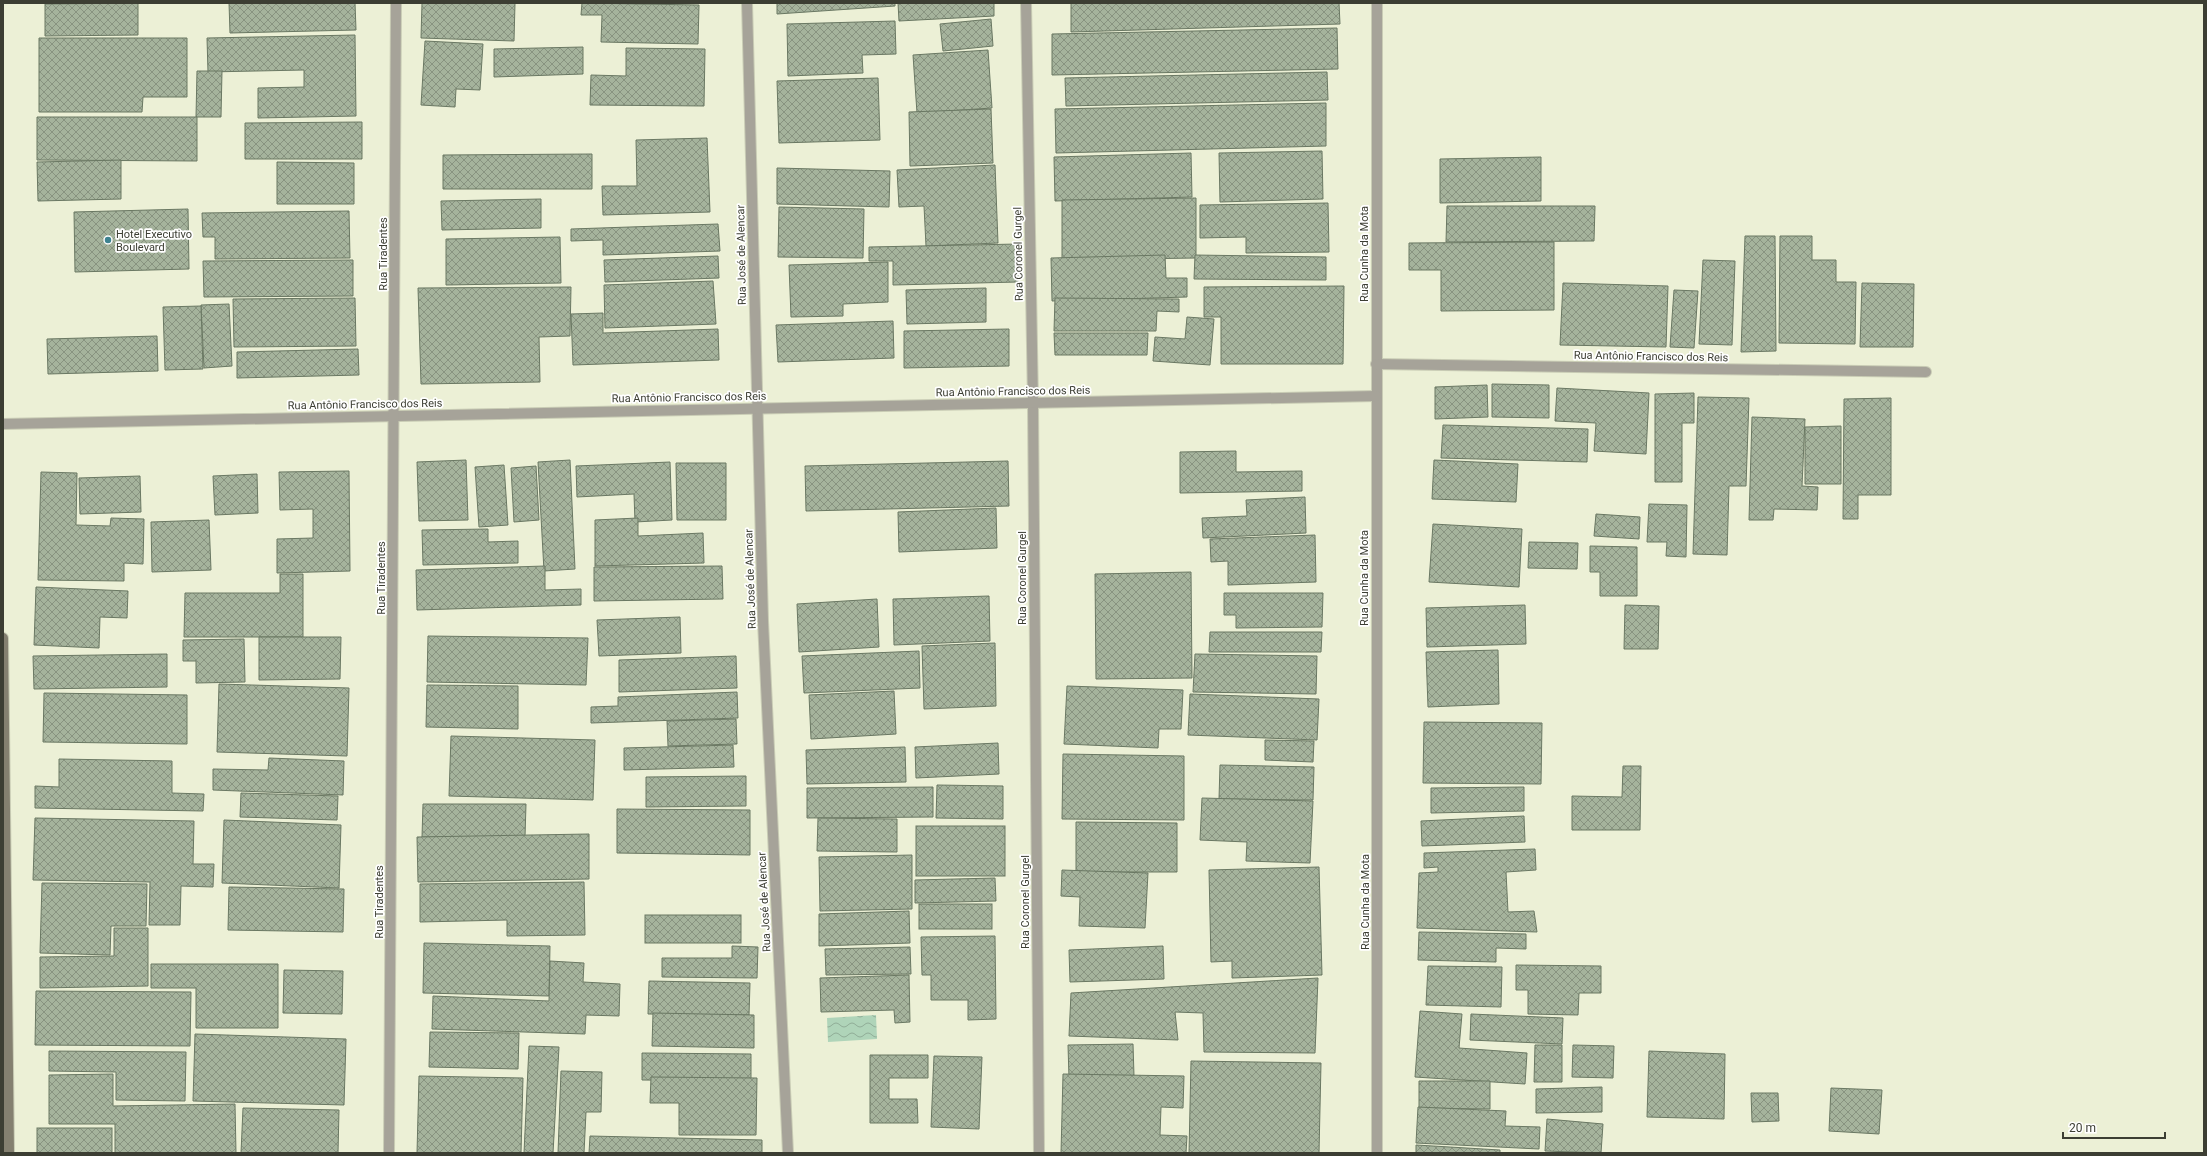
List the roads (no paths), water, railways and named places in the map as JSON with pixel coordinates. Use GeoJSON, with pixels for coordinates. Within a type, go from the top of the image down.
{"type":"FeatureCollection","features":[{"type":"Feature","properties":{"kind":"main road"},"geometry":{"type":"LineString","coordinates":[[3,638],[9,1153]]}},
{"type":"Feature","properties":{"kind":"street","name":"Rua Tiradentes"},"geometry":{"type":"LineString","coordinates":[[389,1153],[396,3]]}},
{"type":"Feature","properties":{"kind":"street","name":"Rua José de Alencar"},"geometry":{"type":"LineString","coordinates":[[747,3],[756,408],[763,621],[788,1153]]}},
{"type":"Feature","properties":{"kind":"street","name":"Rua Coronel Gurgel"},"geometry":{"type":"LineString","coordinates":[[1026,3],[1033,403],[1039,1153]]}},
{"type":"Feature","properties":{"kind":"street","name":"Rua Cunha da Mota"},"geometry":{"type":"LineString","coordinates":[[1377,3],[1377,1153]]}},
{"type":"Feature","properties":{"kind":"street","name":"Rua Antônio Francisco dos Reis"},"geometry":{"type":"LineString","coordinates":[[1376,364],[1926,372]]}},
{"type":"Feature","properties":{"kind":"street","name":"Rua Antônio Francisco dos Reis"},"geometry":{"type":"LineString","coordinates":[[3,424],[1376,396]]}},
{"type":"Feature","properties":{"kind":"water"},"geometry":{"type":"Polygon","coordinates":[[[876,1015],[877,1039],[828,1042],[827,1018],[876,1015]]]}},
{"type":"Feature","properties":{"kind":"place","name":"Hotel Executivo Boulevard"},"geometry":{"type":"Point","coordinates":[108,240]}}]}
